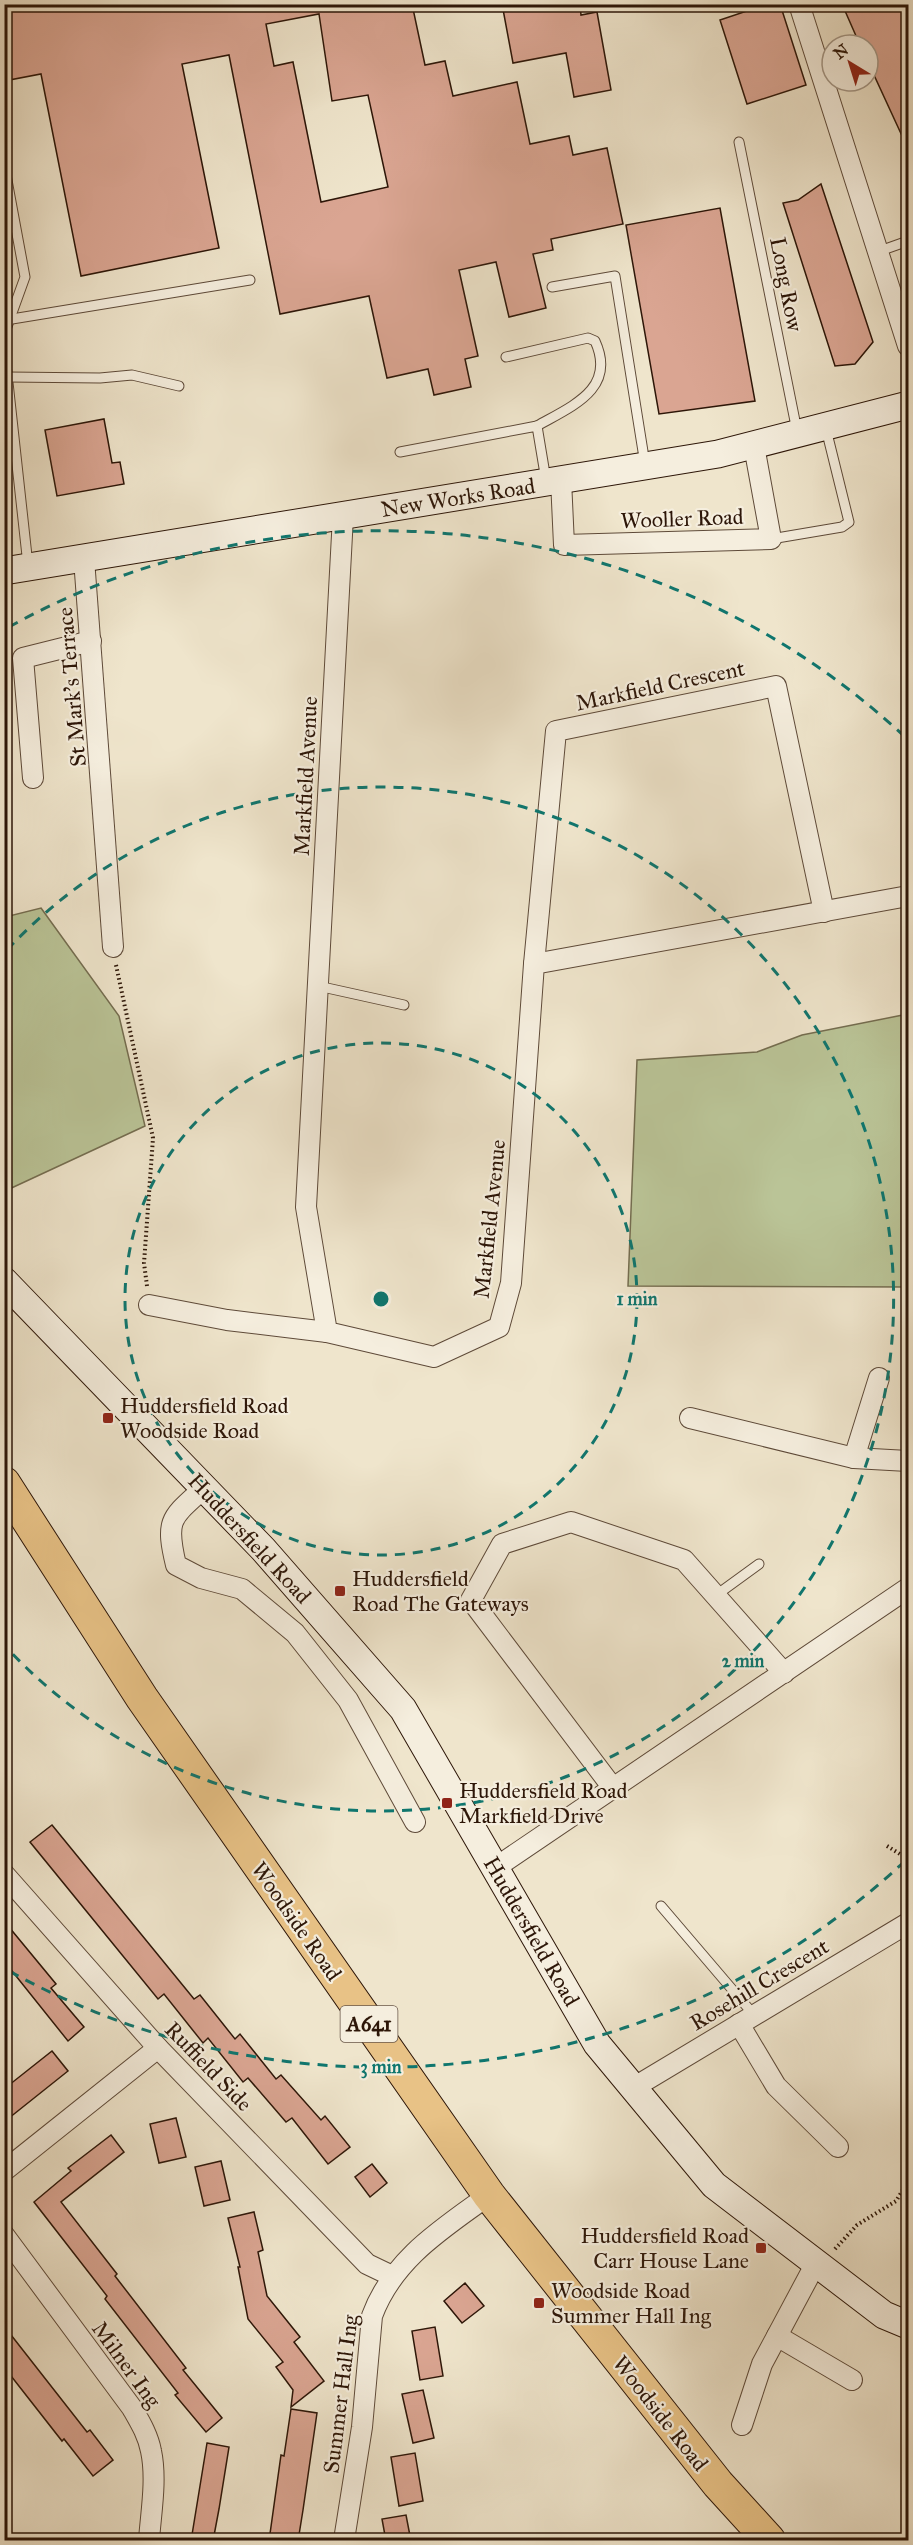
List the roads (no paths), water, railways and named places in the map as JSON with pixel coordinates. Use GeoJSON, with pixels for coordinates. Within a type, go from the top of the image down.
{"type":"FeatureCollection","features":[{"type":"Feature","properties":{"kind":"main road","name":"New Works Road"},"geometry":{"type":"LineString","coordinates":[[17,569],[718,454],[909,405]]}},
{"type":"Feature","properties":{"kind":"main road","name":"Huddersfield Road"},"geometry":{"type":"LineString","coordinates":[[4,1281],[263,1550],[403,1709],[597,2044],[714,2185],[884,2315],[909,2325]]}},
{"type":"Feature","properties":{"kind":"main road","name":"Woodside Road"},"geometry":{"type":"LineString","coordinates":[[4,1483],[142,1698],[489,2195],[712,2477],[769,2541]]}},
{"type":"Feature","properties":{"kind":"street"},"geometry":{"type":"LineString","coordinates":[[799,4],[909,346]]}},
{"type":"Feature","properties":{"kind":"street"},"geometry":{"type":"LineString","coordinates":[[892,297],[909,314]]}},
{"type":"Feature","properties":{"kind":"street","name":"Wooller Road"},"geometry":{"type":"LineString","coordinates":[[554,481],[564,545],[771,539],[754,446]]}},
{"type":"Feature","properties":{"kind":"street","name":"Markfield Avenue"},"geometry":{"type":"LineString","coordinates":[[343,516],[306,1207],[327,1332],[434,1358],[499,1327],[511,1283],[534,964]]}},
{"type":"Feature","properties":{"kind":"street","name":"St Mark's Terrace"},"geometry":{"type":"LineString","coordinates":[[84,559],[105,811],[113,947]]}},
{"type":"Feature","properties":{"kind":"street"},"geometry":{"type":"LineString","coordinates":[[33,778],[23,658],[91,641]]}},
{"type":"Feature","properties":{"kind":"street","name":"Markfield Crescent"},"geometry":{"type":"LineString","coordinates":[[534,964],[556,731],[776,686],[824,912]]}},
{"type":"Feature","properties":{"kind":"street"},"geometry":{"type":"LineString","coordinates":[[534,964],[909,896]]}},
{"type":"Feature","properties":{"kind":"street"},"geometry":{"type":"LineString","coordinates":[[149,1305],[228,1320],[327,1332]]}},
{"type":"Feature","properties":{"kind":"street"},"geometry":{"type":"LineString","coordinates":[[854,1458],[879,1378]]}},
{"type":"Feature","properties":{"kind":"street"},"geometry":{"type":"LineString","coordinates":[[690,1418],[854,1458],[909,1461]]}},
{"type":"Feature","properties":{"kind":"street"},"geometry":{"type":"LineString","coordinates":[[204,1488],[176,1513],[169,1535],[176,1565],[201,1578],[242,1589],[295,1633],[348,1700],[415,1822]]}},
{"type":"Feature","properties":{"kind":"street"},"geometry":{"type":"LineString","coordinates":[[613,1788],[471,1600],[502,1544],[571,1522],[684,1560],[784,1673]]}},
{"type":"Feature","properties":{"kind":"street"},"geometry":{"type":"LineString","coordinates":[[495,1868],[909,1588]]}},
{"type":"Feature","properties":{"kind":"street","name":"Ruffield Side"},"geometry":{"type":"LineString","coordinates":[[4,1874],[158,2048],[367,2264],[392,2276]]}},
{"type":"Feature","properties":{"kind":"street","name":"Rosehill Crescent"},"geometry":{"type":"LineString","coordinates":[[633,2088],[909,1923]]}},
{"type":"Feature","properties":{"kind":"street"},"geometry":{"type":"LineString","coordinates":[[746,2020],[776,2086],[838,2147]]}},
{"type":"Feature","properties":{"kind":"street"},"geometry":{"type":"LineString","coordinates":[[4,2171],[158,2048]]}},
{"type":"Feature","properties":{"kind":"street","name":"Summer Hall Ing"},"geometry":{"type":"LineString","coordinates":[[344,2541],[362,2427],[372,2316],[392,2276],[426,2241],[489,2195]]}},
{"type":"Feature","properties":{"kind":"street","name":"Milner Ing"},"geometry":{"type":"LineString","coordinates":[[4,2235],[132,2408],[144,2430],[152,2452],[153,2486],[148,2541]]}},
{"type":"Feature","properties":{"kind":"street"},"geometry":{"type":"LineString","coordinates":[[742,2425],[762,2364],[819,2265]]}},
{"type":"Feature","properties":{"kind":"street"},"geometry":{"type":"LineString","coordinates":[[777,2336],[852,2380]]}},
{"type":"Feature","properties":{"kind":"lane","name":"Long Row"},"geometry":{"type":"LineString","coordinates":[[739,142],[798,434]]}},
{"type":"Feature","properties":{"kind":"lane"},"geometry":{"type":"LineString","coordinates":[[4,164],[24,277],[12,319],[4,336]]}},
{"type":"Feature","properties":{"kind":"lane"},"geometry":{"type":"LineString","coordinates":[[877,252],[909,241]]}},
{"type":"Feature","properties":{"kind":"lane"},"geometry":{"type":"LineString","coordinates":[[552,287],[615,276],[646,466]]}},
{"type":"Feature","properties":{"kind":"lane"},"geometry":{"type":"LineString","coordinates":[[12,319],[250,280]]}},
{"type":"Feature","properties":{"kind":"lane"},"geometry":{"type":"LineString","coordinates":[[400,452],[537,426],[573,405],[594,387],[602,371],[601,354],[595,341],[588,338],[506,357]]}},
{"type":"Feature","properties":{"kind":"lane"},"geometry":{"type":"LineString","coordinates":[[4,346],[8,377],[17,569]]}},
{"type":"Feature","properties":{"kind":"lane"},"geometry":{"type":"LineString","coordinates":[[8,377],[100,378],[132,375],[179,386]]}},
{"type":"Feature","properties":{"kind":"lane"},"geometry":{"type":"LineString","coordinates":[[537,426],[554,481]]}},
{"type":"Feature","properties":{"kind":"lane"},"geometry":{"type":"LineString","coordinates":[[771,539],[842,526],[849,522],[825,426]]}},
{"type":"Feature","properties":{"kind":"lane"},"geometry":{"type":"LineString","coordinates":[[318,986],[404,1005]]}},
{"type":"Feature","properties":{"kind":"lane"},"geometry":{"type":"LineString","coordinates":[[715,1596],[759,1564]]}},
{"type":"Feature","properties":{"kind":"lane"},"geometry":{"type":"LineString","coordinates":[[661,1906],[746,2020]]}},
{"type":"Feature","properties":{"kind":"place","name":"Huddersfield Road Woodside Road"},"geometry":{"type":"Point","coordinates":[108,1418]}},
{"type":"Feature","properties":{"kind":"place","name":"Huddersfield Road The Gateways"},"geometry":{"type":"Point","coordinates":[340,1591]}},
{"type":"Feature","properties":{"kind":"place","name":"Huddersfield Road Markfield Drive"},"geometry":{"type":"Point","coordinates":[447,1803]}},
{"type":"Feature","properties":{"kind":"place","name":"Huddersfield Road Carr House Lane"},"geometry":{"type":"Point","coordinates":[761,2248]}},
{"type":"Feature","properties":{"kind":"place","name":"Woodside Road Summer Hall Ing"},"geometry":{"type":"Point","coordinates":[539,2303]}}]}
